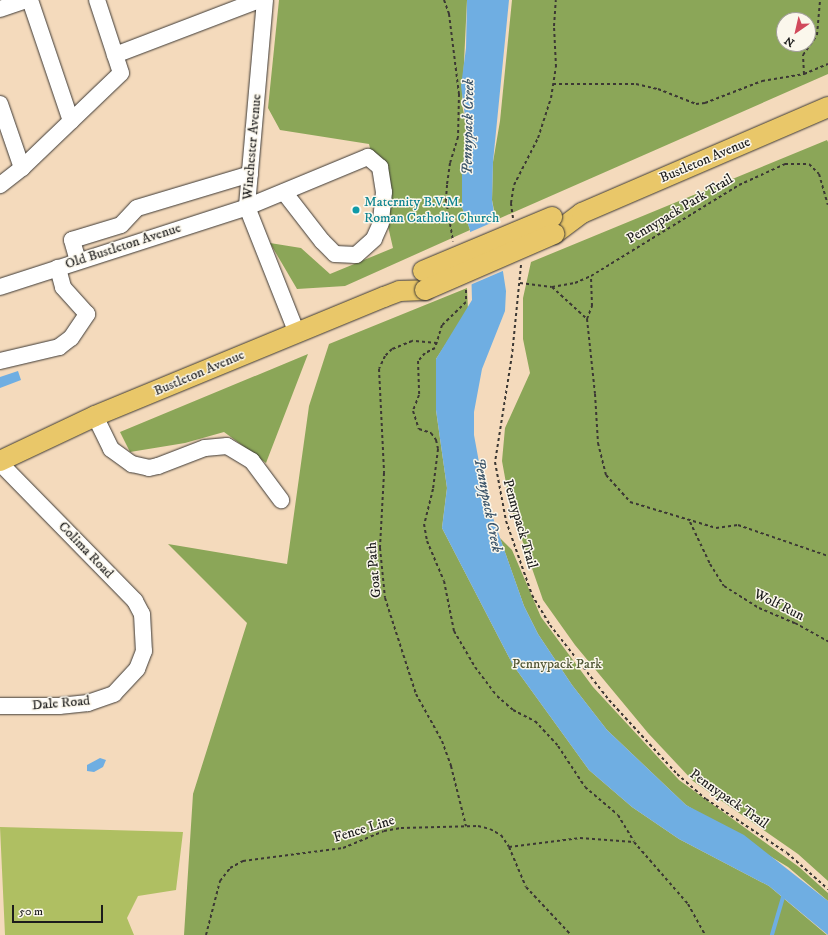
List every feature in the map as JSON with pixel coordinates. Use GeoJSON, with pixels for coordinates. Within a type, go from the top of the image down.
{"type":"FeatureCollection","features":[{"type":"Feature","properties":{"kind":"main road","name":"Bustleton Avenue"},"geometry":{"type":"LineString","coordinates":[[0,462],[95,416],[400,291],[828,107]]}},
{"type":"Feature","properties":{"kind":"street"},"geometry":{"type":"LineString","coordinates":[[0,9],[26,0]]}},
{"type":"Feature","properties":{"kind":"street"},"geometry":{"type":"LineString","coordinates":[[30,0],[71,121]]}},
{"type":"Feature","properties":{"kind":"street"},"geometry":{"type":"LineString","coordinates":[[0,185],[22,168],[121,73],[97,0]]}},
{"type":"Feature","properties":{"kind":"street"},"geometry":{"type":"LineString","coordinates":[[115,55],[231,5],[259,0]]}},
{"type":"Feature","properties":{"kind":"street","name":"Winchester Avenue"},"geometry":{"type":"LineString","coordinates":[[265,0],[247,207],[297,333]]}},
{"type":"Feature","properties":{"kind":"street"},"geometry":{"type":"LineString","coordinates":[[0,104],[22,168]]}},
{"type":"Feature","properties":{"kind":"street","name":"Old Bustleton Avenue"},"geometry":{"type":"LineString","coordinates":[[0,287],[247,207],[368,157],[380,167],[384,192],[381,223],[374,239],[356,255],[335,254],[284,192]]}},
{"type":"Feature","properties":{"kind":"street"},"geometry":{"type":"LineString","coordinates":[[78,261],[72,240],[121,226],[137,208],[250,174]]}},
{"type":"Feature","properties":{"kind":"street"},"geometry":{"type":"LineString","coordinates":[[0,361],[60,347],[71,338],[87,314],[63,287],[58,268]]}},
{"type":"Feature","properties":{"kind":"street"},"geometry":{"type":"LineString","coordinates":[[95,416],[111,449],[132,464],[148,468],[158,466],[204,448],[227,446],[252,461],[281,500]]}},
{"type":"Feature","properties":{"kind":"street","name":"Colima Road"},"geometry":{"type":"LineString","coordinates":[[0,462],[136,601],[142,614],[144,651]]}},
{"type":"Feature","properties":{"kind":"street","name":"Dale Road"},"geometry":{"type":"LineString","coordinates":[[0,706],[66,705],[88,703],[114,694],[128,683],[137,669],[144,651]]}},
{"type":"Feature","properties":{"kind":"path"},"geometry":{"type":"LineString","coordinates":[[444,0],[449,14],[459,94],[458,137],[450,163],[446,185],[446,200],[454,246]]}},
{"type":"Feature","properties":{"kind":"path"},"geometry":{"type":"LineString","coordinates":[[515,224],[511,203],[512,190],[542,129],[553,84],[556,0]]}},
{"type":"Feature","properties":{"kind":"path"},"geometry":{"type":"LineString","coordinates":[[804,74],[803,55],[817,35],[820,0]]}},
{"type":"Feature","properties":{"kind":"path"},"geometry":{"type":"LineString","coordinates":[[553,84],[636,84],[658,89],[696,104],[705,103],[762,81],[804,74],[828,64]]}},
{"type":"Feature","properties":{"kind":"path","name":"Pennypack Park Trail"},"geometry":{"type":"LineString","coordinates":[[520,283],[552,287],[575,283],[591,276],[739,184],[785,164],[809,164],[819,174],[828,205]]}},
{"type":"Feature","properties":{"kind":"path","name":"Pennypack Trail"},"geometry":{"type":"LineString","coordinates":[[520,261],[520,283],[511,367],[495,462],[506,520],[532,595],[550,625],[609,700],[677,774],[706,799],[787,853],[828,890]]}},
{"type":"Feature","properties":{"kind":"path"},"geometry":{"type":"LineString","coordinates":[[591,276],[592,306],[587,319],[595,388],[598,443],[606,475],[630,502],[716,528],[738,525],[828,556]]}},
{"type":"Feature","properties":{"kind":"path"},"geometry":{"type":"LineString","coordinates":[[464,283],[466,302],[442,325],[437,343],[418,361],[419,395],[413,411],[419,429],[431,433],[436,440],[438,449],[433,489],[424,524],[428,541],[444,581],[454,631],[475,667],[497,696],[513,710],[535,721],[550,736],[585,787],[618,815],[634,842],[688,904],[705,935]]}},
{"type":"Feature","properties":{"kind":"path"},"geometry":{"type":"LineString","coordinates":[[552,287],[587,319]]}},
{"type":"Feature","properties":{"kind":"path","name":"Goat Path"},"geometry":{"type":"LineString","coordinates":[[437,343],[412,341],[392,349],[385,356],[379,369],[384,473],[380,548],[384,598],[416,694],[442,741],[451,766],[466,826]]}},
{"type":"Feature","properties":{"kind":"path","name":"Wolf Run"},"geometry":{"type":"LineString","coordinates":[[690,521],[710,564],[724,586],[758,608],[795,623],[828,642]]}},
{"type":"Feature","properties":{"kind":"path","name":"Fence Line"},"geometry":{"type":"LineString","coordinates":[[206,935],[220,881],[230,868],[243,861],[343,848],[384,831],[401,828],[466,826],[490,829],[501,835],[509,847],[526,887],[571,935]]}},
{"type":"Feature","properties":{"kind":"path"},"geometry":{"type":"LineString","coordinates":[[509,847],[580,838],[634,842]]}},
{"type":"Feature","properties":{"kind":"green space"},"geometry":{"type":"Polygon","coordinates":[[[279,0],[467,0],[462,104],[467,131],[462,175],[462,207],[470,230],[345,286],[297,289],[270,243],[301,248],[330,274],[393,248],[369,144],[280,130],[268,108],[279,0]]]}},
{"type":"Feature","properties":{"kind":"green space"},"geometry":{"type":"Polygon","coordinates":[[[512,0],[828,0],[828,74],[496,220],[492,200],[493,162],[500,121],[512,0]]]}},
{"type":"Feature","properties":{"kind":"green space"},"geometry":{"type":"Polygon","coordinates":[[[827,140],[828,881],[798,854],[693,781],[648,733],[575,645],[543,600],[510,505],[502,461],[505,428],[530,373],[523,339],[523,298],[531,262],[827,140]]]}},
{"type":"Feature","properties":{"kind":"green space"},"geometry":{"type":"Polygon","coordinates":[[[467,288],[468,310],[436,359],[436,410],[447,488],[442,528],[513,665],[589,770],[632,807],[679,839],[769,886],[827,935],[184,935],[193,794],[247,623],[168,544],[287,564],[309,406],[329,344],[467,288]]]}},
{"type":"Feature","properties":{"kind":"green space"},"geometry":{"type":"Polygon","coordinates":[[[308,354],[266,463],[224,432],[185,443],[130,452],[120,432],[308,354]]]}},
{"type":"Feature","properties":{"kind":"green space"},"geometry":{"type":"Polygon","coordinates":[[[500,538],[512,550],[541,617],[593,687],[679,780],[799,867],[828,893],[828,901],[788,867],[686,805],[607,730],[572,685],[538,634],[524,606],[500,538]]]}},
{"type":"Feature","properties":{"kind":"green space"},"geometry":{"type":"Polygon","coordinates":[[[0,827],[183,832],[176,890],[138,896],[127,918],[134,935],[5,935],[0,827]]]}},
{"type":"Feature","properties":{"kind":"water","name":"Pennypack Creek"},"geometry":{"type":"Polygon","coordinates":[[[467,0],[509,0],[493,162],[492,200],[506,291],[505,311],[482,369],[474,412],[474,435],[485,495],[524,606],[538,634],[572,685],[607,730],[686,805],[744,835],[828,901],[828,935],[769,886],[679,839],[632,807],[589,770],[513,665],[442,528],[447,488],[436,410],[436,359],[472,300],[470,230],[462,207],[462,175],[467,131],[461,86],[466,48],[467,0]]]}},
{"type":"Feature","properties":{"kind":"water"},"geometry":{"type":"Polygon","coordinates":[[[18,371],[21,380],[0,388],[0,377],[18,371]]]}},
{"type":"Feature","properties":{"kind":"water"},"geometry":{"type":"Polygon","coordinates":[[[100,758],[106,760],[103,767],[94,772],[87,771],[87,765],[100,758]]]}},
{"type":"Feature","properties":{"kind":"pier"},"geometry":{"type":"Polygon","coordinates":[[[498,220],[505,270],[470,285],[468,233],[498,220]]]}},
{"type":"Feature","properties":{"kind":"waterway"},"geometry":{"type":"LineString","coordinates":[[772,935],[784,894]]}},
{"type":"Feature","properties":{"kind":"place","name":"Maternity B.V.M. Roman Catholic Church"},"geometry":{"type":"Point","coordinates":[356,210]}},
{"type":"Feature","properties":{"kind":"park label","name":"Pennypack Park"},"geometry":{"type":"Point","coordinates":[557,664]}}]}
